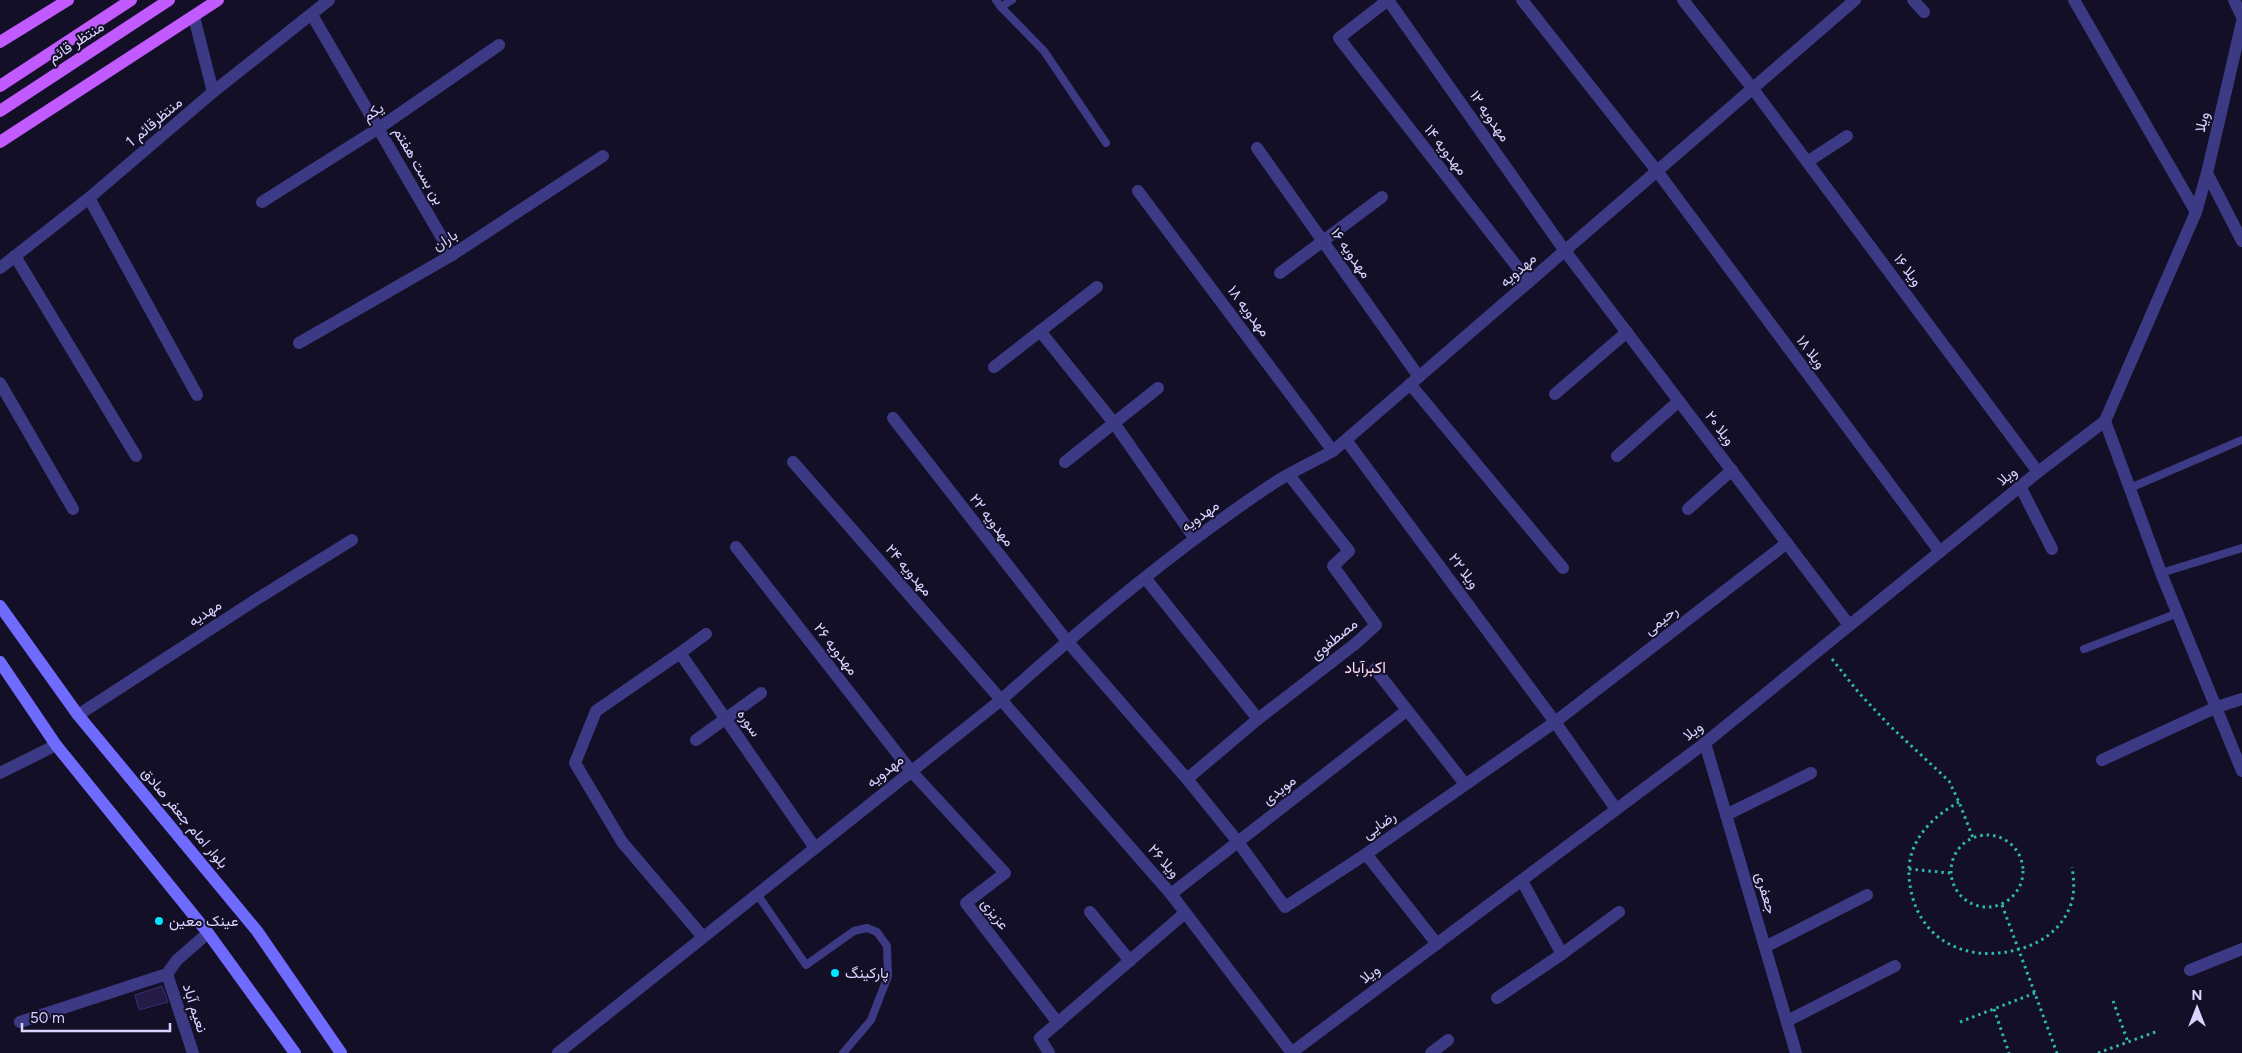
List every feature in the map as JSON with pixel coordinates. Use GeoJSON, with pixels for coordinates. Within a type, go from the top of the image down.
{"type":"FeatureCollection","features":[{"type":"Feature","properties":{"kind":"main road"},"geometry":{"type":"LineString","coordinates":[[0,42],[68,0]]}},
{"type":"Feature","properties":{"kind":"main road","name":"منتظر قائم"},"geometry":{"type":"LineString","coordinates":[[0,86],[131,0]]}},
{"type":"Feature","properties":{"kind":"main road","name":"منتظر قائم"},"geometry":{"type":"LineString","coordinates":[[0,111],[169,0]]}},
{"type":"Feature","properties":{"kind":"main road"},"geometry":{"type":"LineString","coordinates":[[0,142],[218,0]]}},
{"type":"Feature","properties":{"kind":"main road","name":"بلوار امام جعفر صادق"},"geometry":{"type":"LineString","coordinates":[[0,606],[78,715],[257,931],[341,1053]]}},
{"type":"Feature","properties":{"kind":"main road"},"geometry":{"type":"LineString","coordinates":[[0,662],[56,745],[208,933],[296,1053]]}},
{"type":"Feature","properties":{"kind":"street","name":"منتظرقائم 1"},"geometry":{"type":"LineString","coordinates":[[0,268],[89,198],[213,92],[329,0]]}},
{"type":"Feature","properties":{"kind":"street","name":"مهدویه ۱۴"},"geometry":{"type":"LineString","coordinates":[[1388,0],[1338,38],[1529,282]]}},
{"type":"Feature","properties":{"kind":"street","name":"مهدویه ۱۲"},"geometry":{"type":"LineString","coordinates":[[1388,0],[1565,251]]}},
{"type":"Feature","properties":{"kind":"street","name":"ویلا ۱۸"},"geometry":{"type":"LineString","coordinates":[[1522,0],[1657,171],[1940,552]]}},
{"type":"Feature","properties":{"kind":"street","name":"ویلا ۱۶"},"geometry":{"type":"LineString","coordinates":[[1683,0],[1808,162],[2038,472]]}},
{"type":"Feature","properties":{"kind":"street"},"geometry":{"type":"LineString","coordinates":[[1914,0],[1924,12]]}},
{"type":"Feature","properties":{"kind":"street"},"geometry":{"type":"LineString","coordinates":[[2074,0],[2196,212]]}},
{"type":"Feature","properties":{"kind":"street"},"geometry":{"type":"LineString","coordinates":[[2234,0],[2242,17]]}},
{"type":"Feature","properties":{"kind":"street","name":"مهدویه"},"geometry":{"type":"LineString","coordinates":[[558,1053],[1001,700],[1066,641],[1195,539],[1272,484],[1334,451],[1753,89],[1850,2]]}},
{"type":"Feature","properties":{"kind":"street","name":"بن بست هفتم"},"geometry":{"type":"LineString","coordinates":[[312,15],[452,255]]}},
{"type":"Feature","properties":{"kind":"street"},"geometry":{"type":"LineString","coordinates":[[194,16],[213,92]]}},
{"type":"Feature","properties":{"kind":"street","name":"ویلا"},"geometry":{"type":"LineString","coordinates":[[1291,1053],[1705,743],[2020,486],[2106,421],[2196,212],[2207,173],[2242,22]]}},
{"type":"Feature","properties":{"kind":"street","name":"یکم"},"geometry":{"type":"LineString","coordinates":[[262,202],[379,128],[499,45]]}},
{"type":"Feature","properties":{"kind":"street"},"geometry":{"type":"LineString","coordinates":[[1808,162],[1847,136]]}},
{"type":"Feature","properties":{"kind":"street","name":"مهدویه ۱۶"},"geometry":{"type":"LineString","coordinates":[[1257,148],[1323,241],[1415,381],[1563,568]]}},
{"type":"Feature","properties":{"kind":"street","name":"باران"},"geometry":{"type":"LineString","coordinates":[[299,343],[452,255],[604,156]]}},
{"type":"Feature","properties":{"kind":"street"},"geometry":{"type":"LineString","coordinates":[[2207,173],[2242,241]]}},
{"type":"Feature","properties":{"kind":"street","name":"مهدویه ۱۸"},"geometry":{"type":"LineString","coordinates":[[1138,191],[1334,451]]}},
{"type":"Feature","properties":{"kind":"street"},"geometry":{"type":"LineString","coordinates":[[1280,273],[1382,197]]}},
{"type":"Feature","properties":{"kind":"street"},"geometry":{"type":"LineString","coordinates":[[89,198],[197,395]]}},
{"type":"Feature","properties":{"kind":"street","name":"ویلا ۲۰"},"geometry":{"type":"LineString","coordinates":[[1565,251],[1849,625]]}},
{"type":"Feature","properties":{"kind":"street"},"geometry":{"type":"LineString","coordinates":[[15,256],[136,456]]}},
{"type":"Feature","properties":{"kind":"street"},"geometry":{"type":"LineString","coordinates":[[994,367],[1097,287]]}},
{"type":"Feature","properties":{"kind":"street"},"geometry":{"type":"LineString","coordinates":[[1040,331],[1114,423],[1195,539]]}},
{"type":"Feature","properties":{"kind":"street"},"geometry":{"type":"LineString","coordinates":[[1555,394],[1627,332]]}},
{"type":"Feature","properties":{"kind":"street"},"geometry":{"type":"LineString","coordinates":[[0,383],[73,509]]}},
{"type":"Feature","properties":{"kind":"street"},"geometry":{"type":"LineString","coordinates":[[1065,462],[1158,388]]}},
{"type":"Feature","properties":{"kind":"street"},"geometry":{"type":"LineString","coordinates":[[1617,456],[1679,401]]}},
{"type":"Feature","properties":{"kind":"street","name":"مهدویه ۲۲"},"geometry":{"type":"LineString","coordinates":[[893,418],[1066,641]]}},
{"type":"Feature","properties":{"kind":"street"},"geometry":{"type":"LineString","coordinates":[[2106,421],[2161,573],[2242,770]]}},
{"type":"Feature","properties":{"kind":"street","name":"ویلا ۲۲"},"geometry":{"type":"LineString","coordinates":[[1346,440],[1555,722],[1616,809]]}},
{"type":"Feature","properties":{"kind":"street","name":"مهدویه ۲۴"},"geometry":{"type":"LineString","coordinates":[[793,462],[1001,700]]}},
{"type":"Feature","properties":{"kind":"street"},"geometry":{"type":"LineString","coordinates":[[1688,509],[1732,470]]}},
{"type":"Feature","properties":{"kind":"street","name":"مصطفوی"},"geometry":{"type":"LineString","coordinates":[[1187,779],[1258,719],[1355,644],[1376,625],[1333,566],[1349,551],[1289,475]]}},
{"type":"Feature","properties":{"kind":"street"},"geometry":{"type":"LineString","coordinates":[[2020,486],[2052,549]]}},
{"type":"Feature","properties":{"kind":"street","name":"مهديه"},"geometry":{"type":"LineString","coordinates":[[78,715],[256,598],[352,540]]}},
{"type":"Feature","properties":{"kind":"street","name":"رحیمی"},"geometry":{"type":"LineString","coordinates":[[1555,722],[1787,544]]}},
{"type":"Feature","properties":{"kind":"street","name":"مهدویه ۲۶"},"geometry":{"type":"LineString","coordinates":[[736,547],[911,771]]}},
{"type":"Feature","properties":{"kind":"street"},"geometry":{"type":"LineString","coordinates":[[1146,578],[1258,719]]}},
{"type":"Feature","properties":{"kind":"street"},"geometry":{"type":"LineString","coordinates":[[703,937],[622,842],[575,763],[596,711],[706,634]]}},
{"type":"Feature","properties":{"kind":"street"},"geometry":{"type":"LineString","coordinates":[[1066,641],[1187,779],[1238,842]]}},
{"type":"Feature","properties":{"kind":"street","name":"سوره"},"geometry":{"type":"LineString","coordinates":[[680,653],[815,848]]}},
{"type":"Feature","properties":{"kind":"street"},"geometry":{"type":"LineString","coordinates":[[1375,669],[1465,784]]}},
{"type":"Feature","properties":{"kind":"street"},"geometry":{"type":"LineString","coordinates":[[696,740],[761,693]]}},
{"type":"Feature","properties":{"kind":"street"},"geometry":{"type":"LineString","coordinates":[[2102,760],[2217,707],[2242,699]]}},
{"type":"Feature","properties":{"kind":"street","name":"ویلا ۲۶"},"geometry":{"type":"LineString","coordinates":[[1001,700],[1172,894],[1291,1053]]}},
{"type":"Feature","properties":{"kind":"street","name":"مویدی"},"geometry":{"type":"LineString","coordinates":[[1172,894],[1406,711]]}},
{"type":"Feature","properties":{"kind":"street","name":"رضایی"},"geometry":{"type":"LineString","coordinates":[[1238,842],[1284,907],[1366,854],[1555,722]]}},
{"type":"Feature","properties":{"kind":"street","name":"جعفری"},"geometry":{"type":"LineString","coordinates":[[1705,743],[1796,1053]]}},
{"type":"Feature","properties":{"kind":"street"},"geometry":{"type":"LineString","coordinates":[[0,773],[56,745]]}},
{"type":"Feature","properties":{"kind":"street","name":"عزیزی"},"geometry":{"type":"LineString","coordinates":[[911,771],[1005,873],[966,902],[1058,1022]]}},
{"type":"Feature","properties":{"kind":"street"},"geometry":{"type":"LineString","coordinates":[[1726,815],[1811,773]]}},
{"type":"Feature","properties":{"kind":"street"},"geometry":{"type":"LineString","coordinates":[[1366,854],[1437,944]]}},
{"type":"Feature","properties":{"kind":"street"},"geometry":{"type":"LineString","coordinates":[[1522,881],[1562,954]]}},
{"type":"Feature","properties":{"kind":"street"},"geometry":{"type":"LineString","coordinates":[[1765,947],[1866,895]]}},
{"type":"Feature","properties":{"kind":"street"},"geometry":{"type":"LineString","coordinates":[[1090,912],[1130,960]]}},
{"type":"Feature","properties":{"kind":"street"},"geometry":{"type":"LineString","coordinates":[[1498,998],[1619,912]]}},
{"type":"Feature","properties":{"kind":"street"},"geometry":{"type":"LineString","coordinates":[[1049,1053],[1040,1038],[1185,913]]}},
{"type":"Feature","properties":{"kind":"street"},"geometry":{"type":"LineString","coordinates":[[20,1022],[167,974],[177,960],[208,933]]}},
{"type":"Feature","properties":{"kind":"street"},"geometry":{"type":"LineString","coordinates":[[2190,970],[2242,949]]}},
{"type":"Feature","properties":{"kind":"street"},"geometry":{"type":"LineString","coordinates":[[1787,1021],[1895,966]]}},
{"type":"Feature","properties":{"kind":"street","name":"نعیم آباد"},"geometry":{"type":"LineString","coordinates":[[167,974],[193,1053]]}},
{"type":"Feature","properties":{"kind":"street"},"geometry":{"type":"LineString","coordinates":[[1431,1053],[1448,1040]]}},
{"type":"Feature","properties":{"kind":"lane"},"geometry":{"type":"LineString","coordinates":[[1012,0],[998,4],[1044,51],[1106,143]]}},
{"type":"Feature","properties":{"kind":"lane"},"geometry":{"type":"LineString","coordinates":[[2130,488],[2242,440]]}},
{"type":"Feature","properties":{"kind":"lane"},"geometry":{"type":"LineString","coordinates":[[2161,573],[2242,548]]}},
{"type":"Feature","properties":{"kind":"lane"},"geometry":{"type":"LineString","coordinates":[[2084,649],[2178,613]]}},
{"type":"Feature","properties":{"kind":"lane"},"geometry":{"type":"LineString","coordinates":[[757,894],[806,965],[854,931],[867,928],[877,932],[888,946],[888,976],[871,1020],[843,1053]]}},
{"type":"Feature","properties":{"kind":"path"},"geometry":{"type":"LineString","coordinates":[[1823,647],[1859,693],[1884,720],[1948,780],[1973,838]]}},
{"type":"Feature","properties":{"kind":"path"},"geometry":{"type":"LineString","coordinates":[[1959,802],[1940,813],[1924,828],[1914,848],[1909,869],[1910,889],[1916,909],[1927,926],[1942,940],[1959,949],[1979,954],[1999,954],[2019,949],[2044,939],[2064,920],[2072,903],[2074,885],[2072,867]]}},
{"type":"Feature","properties":{"kind":"path"},"geometry":{"type":"LineString","coordinates":[[1992,835],[2010,842],[2022,857],[2025,876],[2017,893],[2002,906],[1985,908],[1968,903],[1956,890],[1950,873],[1953,859],[1960,846],[1973,838],[1992,835]]}},
{"type":"Feature","properties":{"kind":"path"},"geometry":{"type":"LineString","coordinates":[[1909,869],[1950,873]]}},
{"type":"Feature","properties":{"kind":"path"},"geometry":{"type":"LineString","coordinates":[[2002,906],[2057,1053]]}},
{"type":"Feature","properties":{"kind":"path"},"geometry":{"type":"LineString","coordinates":[[1960,1022],[2035,993]]}},
{"type":"Feature","properties":{"kind":"path"},"geometry":{"type":"LineString","coordinates":[[2113,1001],[2128,1042]]}},
{"type":"Feature","properties":{"kind":"path"},"geometry":{"type":"LineString","coordinates":[[1994,1009],[2009,1053]]}},
{"type":"Feature","properties":{"kind":"path"},"geometry":{"type":"LineString","coordinates":[[2098,1053],[2158,1031]]}},
{"type":"Feature","properties":{"kind":"building"},"geometry":{"type":"Polygon","coordinates":[[[162,986],[168,1002],[139,1010],[135,995],[162,986]]]}},
{"type":"Feature","properties":{"kind":"place","name":"عینک معین"},"geometry":{"type":"Point","coordinates":[159,921]}},
{"type":"Feature","properties":{"kind":"place","name":"پارکینگ"},"geometry":{"type":"Point","coordinates":[835,973]}},
{"type":"Feature","properties":{"kind":"district","name":"اکبرآباد"},"geometry":{"type":"Point","coordinates":[1365,667]}}]}
